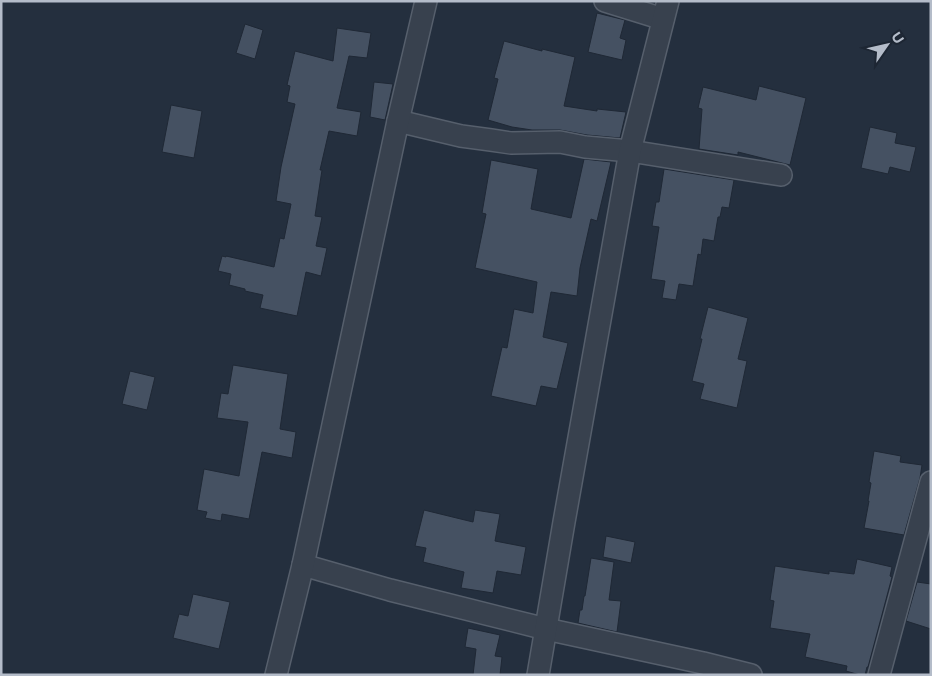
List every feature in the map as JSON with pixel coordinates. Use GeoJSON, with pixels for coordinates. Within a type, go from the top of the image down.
{"type":"FeatureCollection","features":[{"type":"Feature","properties":{"kind":"street"},"geometry":{"type":"LineString","coordinates":[[276,675],[303,566],[398,121],[426,1]]}},
{"type":"Feature","properties":{"kind":"street"},"geometry":{"type":"LineString","coordinates":[[538,675],[630,151],[666,10],[605,1]]}},
{"type":"Feature","properties":{"kind":"street"},"geometry":{"type":"LineString","coordinates":[[398,121],[461,136],[504,142],[560,142],[781,175]]}},
{"type":"Feature","properties":{"kind":"street"},"geometry":{"type":"LineString","coordinates":[[879,675],[926,522],[931,482]]}},
{"type":"Feature","properties":{"kind":"street"},"geometry":{"type":"LineString","coordinates":[[303,566],[546,629],[703,662],[751,675]]}},
{"type":"Feature","properties":{"kind":"building"},"geometry":{"type":"Polygon","coordinates":[[[597,13],[625,20],[620,38],[626,40],[622,60],[588,52],[597,13]]]}},
{"type":"Feature","properties":{"kind":"building"},"geometry":{"type":"Polygon","coordinates":[[[245,24],[263,30],[255,59],[236,53],[245,24]]]}},
{"type":"Feature","properties":{"kind":"building"},"geometry":{"type":"Polygon","coordinates":[[[337,28],[371,33],[367,58],[349,56],[337,108],[361,112],[357,136],[329,131],[320,170],[322,170],[315,216],[322,217],[316,246],[327,248],[321,276],[306,272],[297,316],[260,308],[263,295],[229,285],[231,274],[218,271],[222,256],[274,267],[280,238],[284,239],[291,204],[276,201],[281,167],[295,104],[287,102],[290,86],[287,85],[295,51],[333,61],[337,28]]]}},
{"type":"Feature","properties":{"kind":"building"},"geometry":{"type":"Polygon","coordinates":[[[504,41],[575,57],[564,106],[597,111],[597,109],[626,112],[620,138],[560,130],[532,130],[512,127],[488,120],[498,79],[494,78],[504,41]]]}},
{"type":"Feature","properties":{"kind":"building"},"geometry":{"type":"Polygon","coordinates":[[[374,82],[393,84],[385,120],[370,117],[374,82]]]}},
{"type":"Feature","properties":{"kind":"building"},"geometry":{"type":"Polygon","coordinates":[[[759,86],[806,98],[790,165],[738,152],[738,155],[699,149],[702,109],[698,108],[703,87],[756,100],[759,86]]]}},
{"type":"Feature","properties":{"kind":"building"},"geometry":{"type":"Polygon","coordinates":[[[171,105],[202,111],[194,158],[162,152],[171,105]]]}},
{"type":"Feature","properties":{"kind":"building"},"geometry":{"type":"Polygon","coordinates":[[[870,127],[897,133],[895,143],[916,147],[910,172],[890,167],[888,174],[861,168],[870,127]]]}},
{"type":"Feature","properties":{"kind":"building"},"geometry":{"type":"Polygon","coordinates":[[[584,159],[611,162],[597,221],[591,219],[580,268],[577,296],[551,292],[543,337],[568,343],[557,389],[541,386],[536,406],[491,396],[502,347],[507,348],[514,309],[533,313],[537,282],[475,268],[486,214],[482,213],[491,160],[538,169],[531,209],[571,218],[584,159]]]}},
{"type":"Feature","properties":{"kind":"building"},"geometry":{"type":"Polygon","coordinates":[[[664,169],[734,180],[729,208],[722,207],[720,217],[718,217],[714,241],[703,239],[701,255],[698,254],[693,286],[679,284],[676,300],[662,298],[665,281],[651,279],[659,227],[652,226],[656,202],[659,202],[664,169]]]}},
{"type":"Feature","properties":{"kind":"building"},"geometry":{"type":"Polygon","coordinates":[[[708,307],[748,318],[738,359],[747,361],[737,408],[700,399],[704,384],[692,381],[708,307]]]}},
{"type":"Feature","properties":{"kind":"building"},"geometry":{"type":"Polygon","coordinates":[[[233,365],[288,374],[280,429],[296,432],[292,458],[262,452],[249,519],[222,514],[221,521],[205,518],[207,512],[197,510],[204,469],[239,476],[248,422],[217,418],[221,393],[228,394],[233,365]]]}},
{"type":"Feature","properties":{"kind":"building"},"geometry":{"type":"Polygon","coordinates":[[[130,371],[155,377],[147,410],[122,404],[130,371]]]}},
{"type":"Feature","properties":{"kind":"building"},"geometry":{"type":"Polygon","coordinates":[[[874,451],[901,456],[900,462],[922,465],[904,535],[864,528],[874,451]]]}},
{"type":"Feature","properties":{"kind":"building"},"geometry":{"type":"Polygon","coordinates":[[[424,510],[473,522],[475,510],[500,514],[495,541],[526,547],[521,575],[497,571],[493,593],[461,588],[464,572],[423,562],[426,548],[415,546],[424,510]]]}},
{"type":"Feature","properties":{"kind":"building"},"geometry":{"type":"Polygon","coordinates":[[[606,536],[635,542],[631,563],[603,557],[606,536]]]}},
{"type":"Feature","properties":{"kind":"building"},"geometry":{"type":"Polygon","coordinates":[[[591,558],[614,562],[609,600],[621,601],[617,632],[578,623],[585,596],[591,558]]]}},
{"type":"Feature","properties":{"kind":"building"},"geometry":{"type":"Polygon","coordinates":[[[857,559],[892,567],[890,576],[892,577],[865,675],[846,671],[847,666],[805,657],[810,634],[770,628],[774,601],[770,600],[775,566],[829,574],[829,571],[854,574],[857,559]]]}},
{"type":"Feature","properties":{"kind":"building"},"geometry":{"type":"Polygon","coordinates":[[[917,582],[931,584],[931,629],[906,621],[917,582]]]}},
{"type":"Feature","properties":{"kind":"building"},"geometry":{"type":"Polygon","coordinates":[[[193,594],[230,602],[219,649],[173,638],[179,614],[188,616],[193,594]]]}},
{"type":"Feature","properties":{"kind":"building"},"geometry":{"type":"Polygon","coordinates":[[[468,628],[500,635],[495,656],[502,657],[500,675],[473,675],[476,649],[465,647],[468,628]]]}}]}
